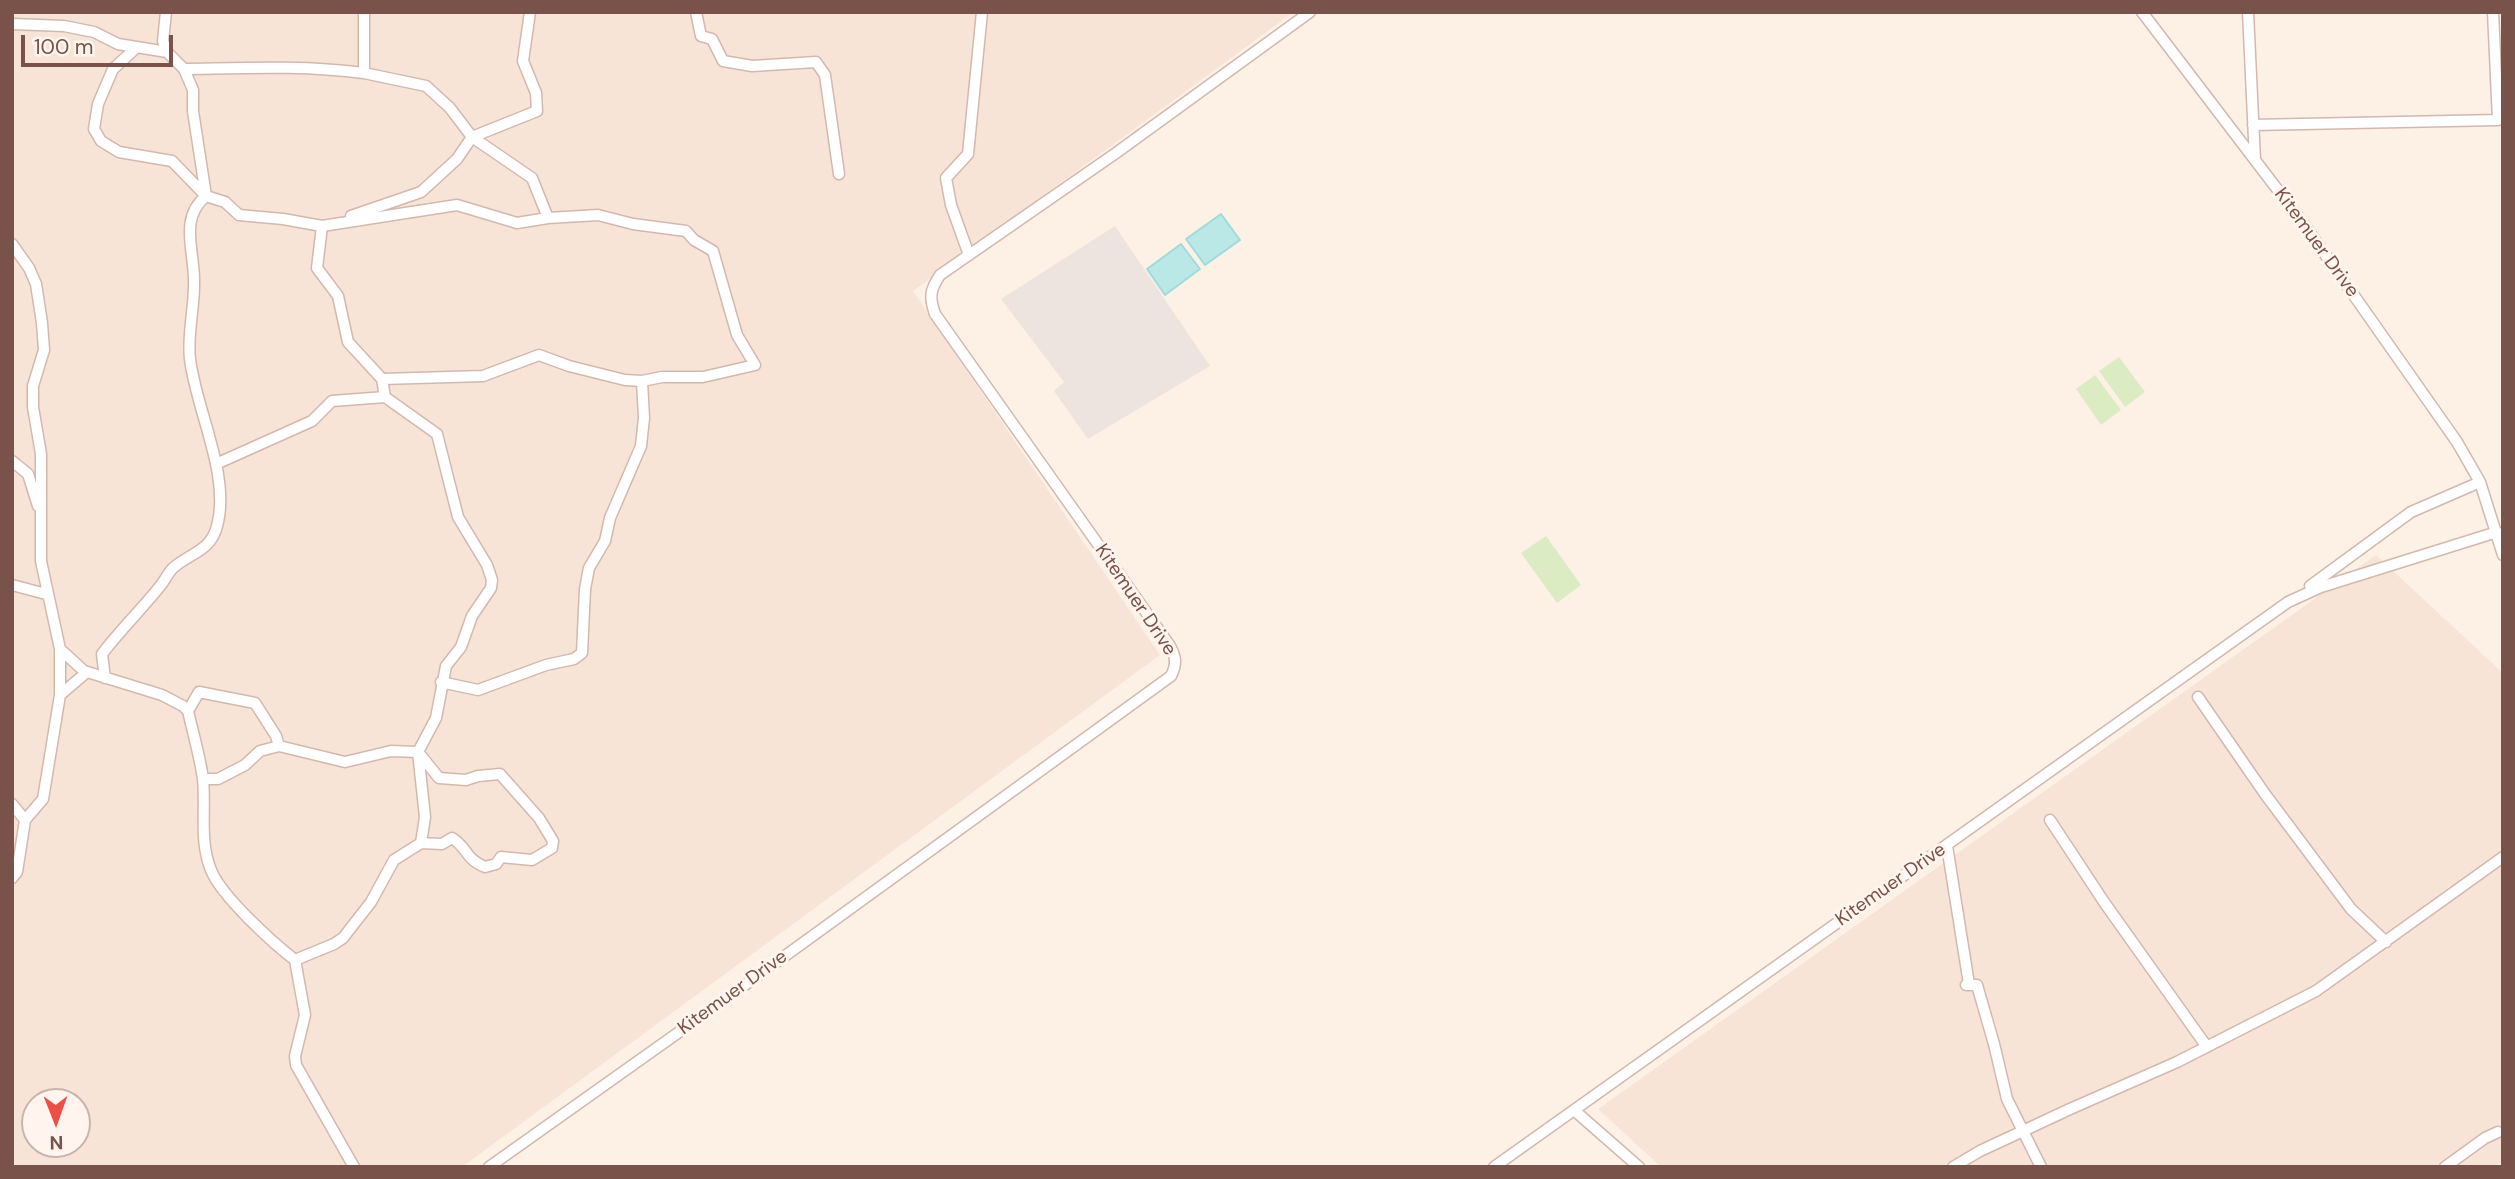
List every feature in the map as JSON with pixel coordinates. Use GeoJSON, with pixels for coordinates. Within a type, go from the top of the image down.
{"type":"FeatureCollection","features":[{"type":"Feature","properties":{"kind":"street"},"geometry":{"type":"LineString","coordinates":[[166,12],[162,36],[167,52],[184,69],[192,90],[206,196]]}},
{"type":"Feature","properties":{"kind":"street"},"geometry":{"type":"LineString","coordinates":[[364,12],[364,73]]}},
{"type":"Feature","properties":{"kind":"street"},"geometry":{"type":"LineString","coordinates":[[322,226],[421,192],[457,159],[472,137],[537,111],[536,93],[523,61],[530,12]]}},
{"type":"Feature","properties":{"kind":"street"},"geometry":{"type":"LineString","coordinates":[[696,12],[701,36],[712,39],[723,61],[752,66],[816,62],[825,75],[839,174]]}},
{"type":"Feature","properties":{"kind":"street"},"geometry":{"type":"LineString","coordinates":[[969,256],[951,205],[946,178],[963,163],[968,154],[982,12]]}},
{"type":"Feature","properties":{"kind":"street","name":"Kitemuer Drive"},"geometry":{"type":"LineString","coordinates":[[489,1167],[1171,676],[1175,667],[1175,655],[1170,646],[935,314],[930,298],[932,287],[940,275],[1116,153],[1310,12]]}},
{"type":"Feature","properties":{"kind":"street","name":"Kitemuer Drive"},"geometry":{"type":"LineString","coordinates":[[2142,12],[2256,160],[2435,411],[2480,482],[2497,532],[2321,587],[2288,602]]}},
{"type":"Feature","properties":{"kind":"street"},"geometry":{"type":"LineString","coordinates":[[2248,12],[2256,160]]}},
{"type":"Feature","properties":{"kind":"street"},"geometry":{"type":"LineString","coordinates":[[2253,125],[2498,120],[2493,12]]}},
{"type":"Feature","properties":{"kind":"street"},"geometry":{"type":"LineString","coordinates":[[12,24],[84,30],[118,44],[167,52]]}},
{"type":"Feature","properties":{"kind":"street"},"geometry":{"type":"LineString","coordinates":[[136,48],[113,69],[99,104],[94,129],[101,141],[119,152],[172,161],[206,196],[225,202],[239,215],[322,226],[457,205],[517,223],[598,215],[632,224],[686,231],[694,240],[713,251],[737,335],[755,365],[703,377],[662,377],[642,381],[625,380],[538,355],[483,376],[382,379]]}},
{"type":"Feature","properties":{"kind":"street"},"geometry":{"type":"LineString","coordinates":[[184,69],[240,66],[318,67],[426,86],[450,108],[472,137],[532,178],[548,218]]}},
{"type":"Feature","properties":{"kind":"street"},"geometry":{"type":"LineString","coordinates":[[106,678],[102,654],[171,570],[207,546],[218,525],[216,464],[204,424],[189,348],[194,279],[189,234],[195,205],[206,196]]}},
{"type":"Feature","properties":{"kind":"street"},"geometry":{"type":"LineString","coordinates":[[322,226],[317,268],[338,296],[348,342],[382,379],[385,397]]}},
{"type":"Feature","properties":{"kind":"street"},"geometry":{"type":"LineString","coordinates":[[12,244],[29,268],[36,284],[42,323],[44,350],[33,386],[33,407],[41,454],[41,561],[60,649],[60,695],[43,799],[25,820],[17,872],[12,878]]}},
{"type":"Feature","properties":{"kind":"street"},"geometry":{"type":"LineString","coordinates":[[441,682],[478,690],[546,664],[574,659],[582,653],[585,589],[589,568],[605,541],[610,518],[641,446],[644,418],[642,381]]}},
{"type":"Feature","properties":{"kind":"street"},"geometry":{"type":"LineString","coordinates":[[216,464],[312,421],[332,401],[385,397],[437,434],[458,517],[487,565],[492,580],[491,588],[472,616],[461,647],[446,666],[436,718],[418,752],[425,817],[421,843]]}},
{"type":"Feature","properties":{"kind":"street"},"geometry":{"type":"LineString","coordinates":[[12,461],[27,474],[41,515]]}},
{"type":"Feature","properties":{"kind":"street","name":"Kitemuer Drive"},"geometry":{"type":"LineString","coordinates":[[1494,1167],[2411,512],[2480,482]]}},
{"type":"Feature","properties":{"kind":"street"},"geometry":{"type":"LineString","coordinates":[[2497,532],[2503,555]]}},
{"type":"Feature","properties":{"kind":"street"},"geometry":{"type":"LineString","coordinates":[[12,585],[46,594]]}},
{"type":"Feature","properties":{"kind":"street"},"geometry":{"type":"LineString","coordinates":[[60,649],[87,672],[162,695],[183,705],[188,711],[202,779],[205,851],[212,873],[236,904],[272,942],[295,960],[305,1015],[295,1056],[296,1065],[354,1167]]}},
{"type":"Feature","properties":{"kind":"street"},"geometry":{"type":"LineString","coordinates":[[60,695],[87,672]]}},
{"type":"Feature","properties":{"kind":"street"},"geometry":{"type":"LineString","coordinates":[[188,711],[199,692],[255,703],[276,736],[279,746]]}},
{"type":"Feature","properties":{"kind":"street"},"geometry":{"type":"LineString","coordinates":[[2198,697],[2265,794],[2351,909],[2386,942]]}},
{"type":"Feature","properties":{"kind":"street"},"geometry":{"type":"LineString","coordinates":[[202,779],[218,779],[245,765],[260,751],[279,746],[327,760],[345,762],[391,751],[418,752],[439,778],[466,780],[500,774],[539,818],[554,844],[542,856],[532,860],[501,857],[496,864],[485,867],[471,861],[461,844],[452,838],[442,844],[421,843],[394,860],[371,902],[343,938],[295,960]]}},
{"type":"Feature","properties":{"kind":"street"},"geometry":{"type":"LineString","coordinates":[[12,804],[25,820]]}},
{"type":"Feature","properties":{"kind":"street"},"geometry":{"type":"LineString","coordinates":[[2050,820],[2104,902],[2207,1047]]}},
{"type":"Feature","properties":{"kind":"street"},"geometry":{"type":"LineString","coordinates":[[1947,846],[1967,984],[1977,985],[2007,1099],[2041,1167]]}},
{"type":"Feature","properties":{"kind":"street"},"geometry":{"type":"LineString","coordinates":[[1953,1167],[2022,1132],[2207,1047],[2316,991],[2503,857]]}},
{"type":"Feature","properties":{"kind":"street"},"geometry":{"type":"LineString","coordinates":[[1575,1111],[1639,1167]]}},
{"type":"Feature","properties":{"kind":"street"},"geometry":{"type":"LineString","coordinates":[[2445,1167],[2485,1138],[2498,1132]]}},
{"type":"Feature","properties":{"kind":"shaded area"},"geometry":{"type":"Polygon","coordinates":[[[12,12],[1294,12],[913,291],[1160,655],[462,1167],[12,1167],[12,12]]]}},
{"type":"Feature","properties":{"kind":"shaded area"},"geometry":{"type":"Polygon","coordinates":[[[1115,226],[1210,366],[1088,439],[1054,391],[1064,382],[1001,299],[1115,226]]]}},
{"type":"Feature","properties":{"kind":"shaded area"},"geometry":{"type":"Polygon","coordinates":[[[2376,555],[2503,673],[2503,1162],[2493,1167],[1661,1167],[1598,1109],[2376,555]]]}},
{"type":"Feature","properties":{"kind":"green space"},"geometry":{"type":"Polygon","coordinates":[[[2119,357],[2145,392],[2125,407],[2099,371],[2119,357]]]}},
{"type":"Feature","properties":{"kind":"green space"},"geometry":{"type":"Polygon","coordinates":[[[2095,375],[2121,410],[2101,425],[2076,389],[2095,375]]]}},
{"type":"Feature","properties":{"kind":"green space"},"geometry":{"type":"Polygon","coordinates":[[[1546,536],[1581,585],[1557,603],[1521,553],[1546,536]]]}},
{"type":"Feature","properties":{"kind":"water"},"geometry":{"type":"Polygon","coordinates":[[[1221,214],[1240,240],[1205,265],[1186,239],[1221,214]]]}},
{"type":"Feature","properties":{"kind":"water"},"geometry":{"type":"Polygon","coordinates":[[[1181,244],[1200,269],[1165,295],[1147,269],[1181,244]]]}}]}
